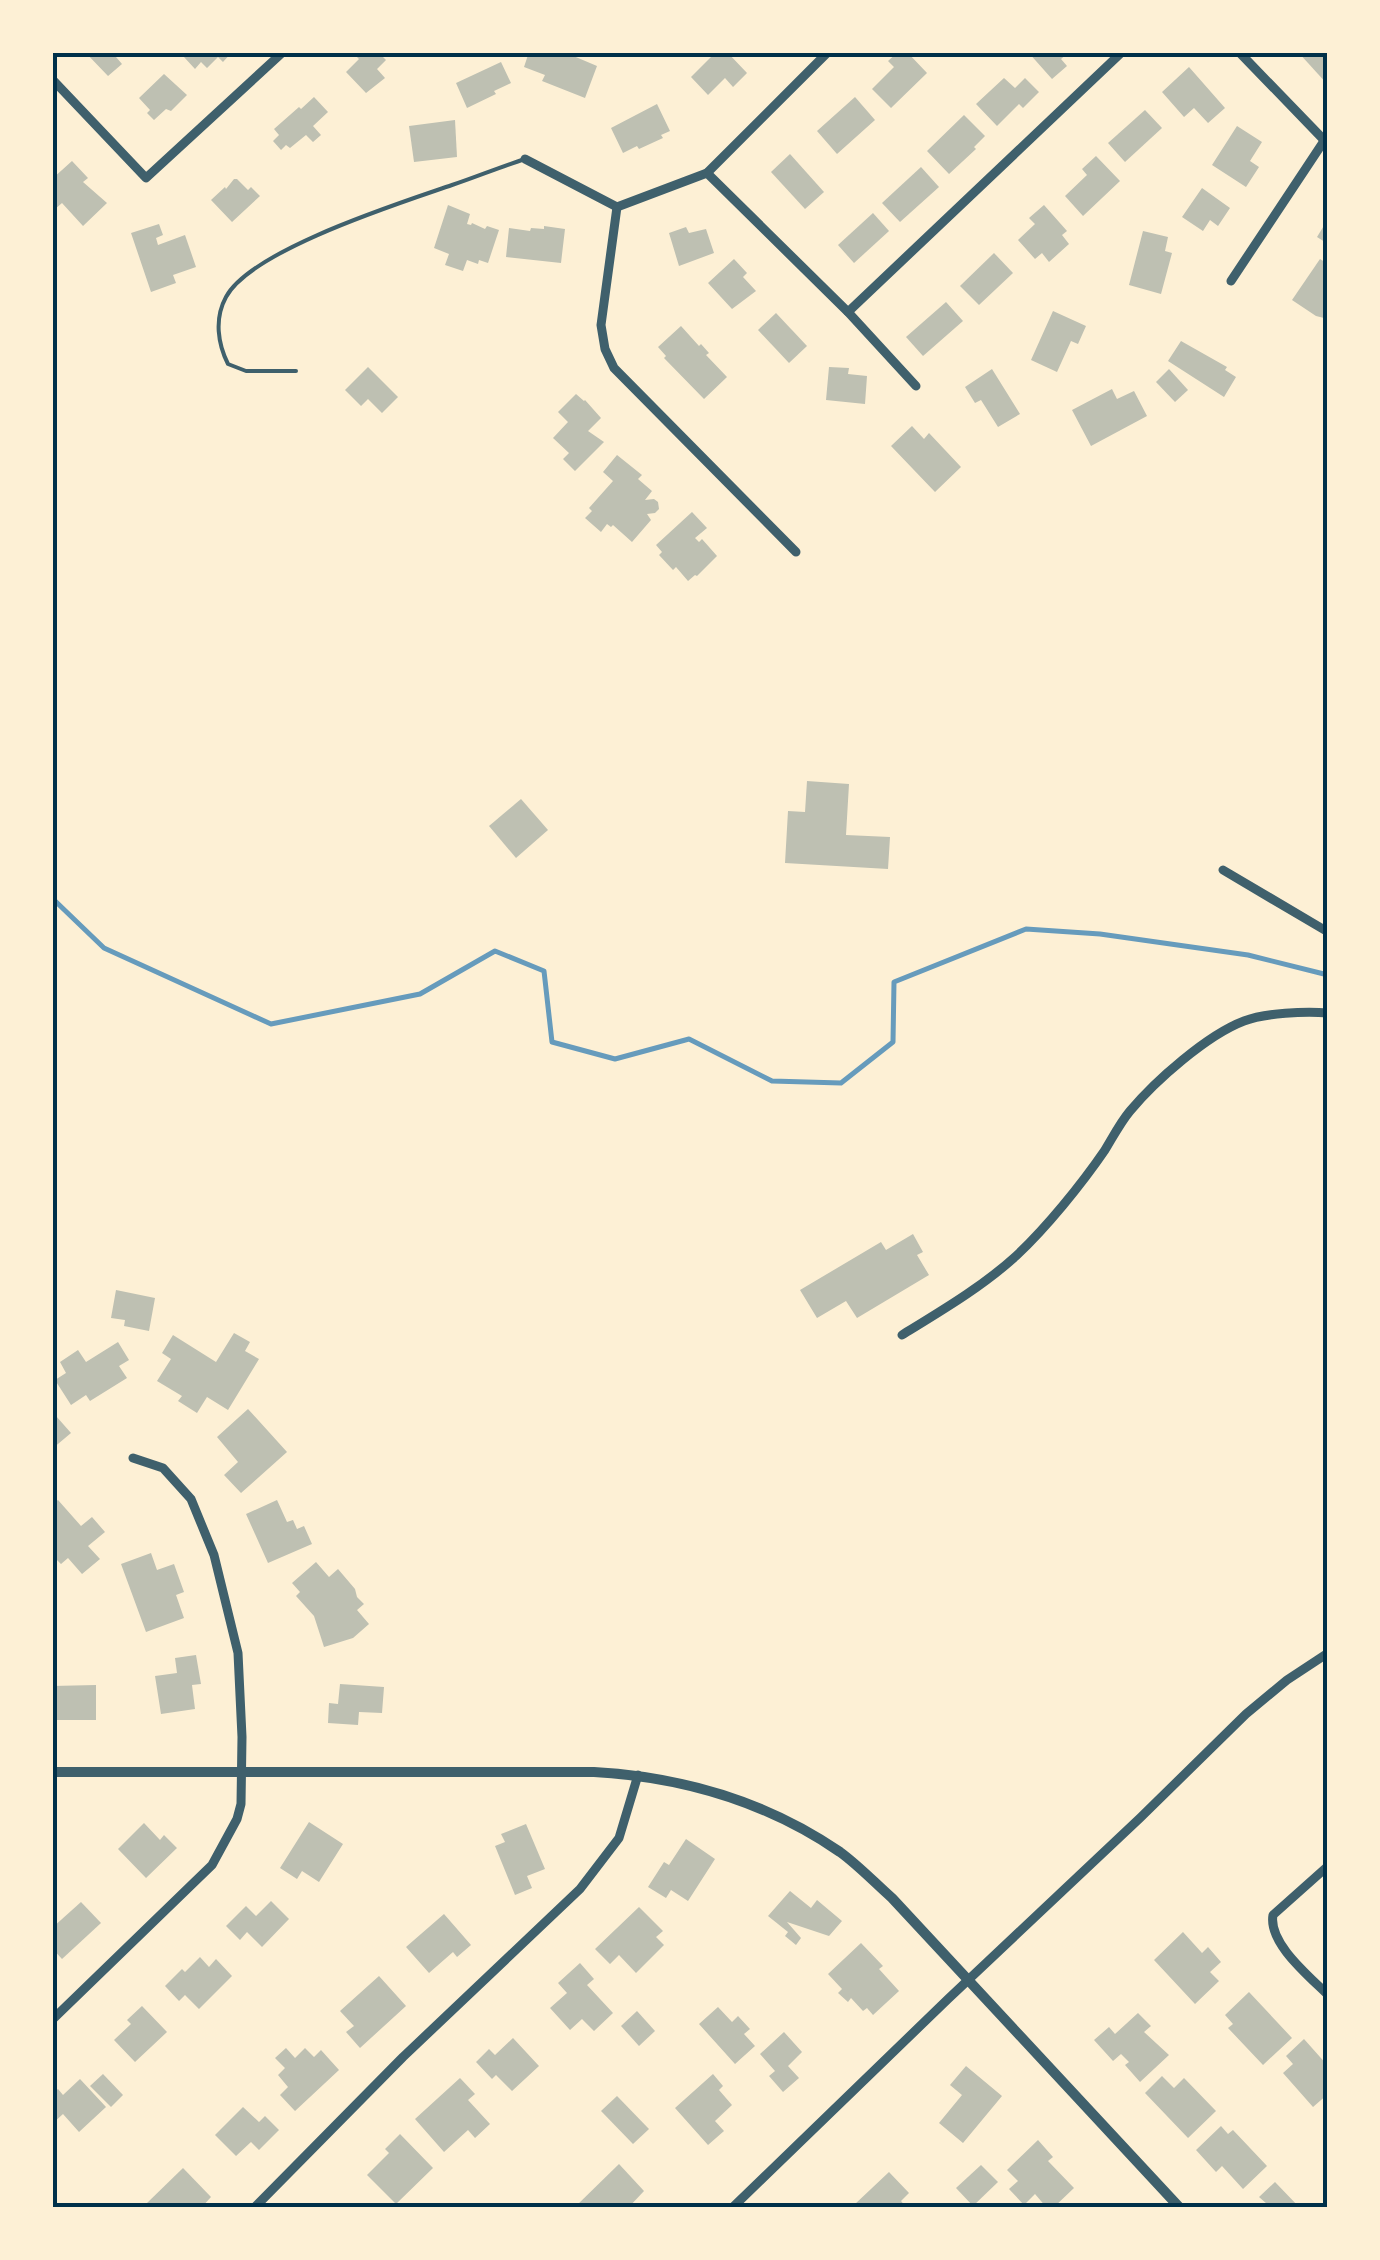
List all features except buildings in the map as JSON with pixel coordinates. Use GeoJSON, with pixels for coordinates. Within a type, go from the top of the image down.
{"type":"FeatureCollection","features":[{"type":"Feature","properties":{"kind":"street"},"geometry":{"type":"LineString","coordinates":[[52,79],[146,178],[283,52]]}},
{"type":"Feature","properties":{"kind":"street"},"geometry":{"type":"LineString","coordinates":[[525,159],[617,208],[707,173],[828,52]]}},
{"type":"Feature","properties":{"kind":"street"},"geometry":{"type":"LineString","coordinates":[[848,312],[1122,52]]}},
{"type":"Feature","properties":{"kind":"street"},"geometry":{"type":"LineString","coordinates":[[1231,281],[1326,142],[1239,52]]}},
{"type":"Feature","properties":{"kind":"street"},"geometry":{"type":"LineString","coordinates":[[707,173],[848,312],[916,386]]}},
{"type":"Feature","properties":{"kind":"street"},"geometry":{"type":"LineString","coordinates":[[617,208],[602,325],[605,349],[614,368],[796,552]]}},
{"type":"Feature","properties":{"kind":"street"},"geometry":{"type":"LineString","coordinates":[[1223,870],[1328,932]]}},
{"type":"Feature","properties":{"kind":"street"},"geometry":{"type":"LineString","coordinates":[[902,1335],[958,1300],[1016,1256],[1064,1202],[1129,1112],[1202,1045],[1245,1021],[1309,1010],[1328,1013]]}},
{"type":"Feature","properties":{"kind":"street"},"geometry":{"type":"LineString","coordinates":[[52,2020],[212,1864],[241,1804],[238,1653],[214,1555],[191,1499],[163,1468],[133,1458]]}},
{"type":"Feature","properties":{"kind":"street"},"geometry":{"type":"LineString","coordinates":[[732,2208],[1246,1714],[1328,1653]]}},
{"type":"Feature","properties":{"kind":"street"},"geometry":{"type":"LineString","coordinates":[[52,1772],[594,1772],[681,1783],[766,1810],[841,1853],[892,1898],[1180,2208]]}},
{"type":"Feature","properties":{"kind":"street"},"geometry":{"type":"LineString","coordinates":[[254,2208],[402,2056],[580,1889],[619,1838],[638,1775]]}},
{"type":"Feature","properties":{"kind":"street"},"geometry":{"type":"LineString","coordinates":[[1328,1866],[1274,1915],[1272,1925],[1277,1939],[1328,1995]]}},
{"type":"Feature","properties":{"kind":"lane"},"geometry":{"type":"LineString","coordinates":[[296,371],[246,371],[228,364],[219,345],[219,326],[226,298],[246,274],[287,250],[367,215],[525,159]]}},
{"type":"Feature","properties":{"kind":"waterway"},"geometry":{"type":"LineString","coordinates":[[52,898],[104,948],[271,1024],[420,994],[495,951],[544,971],[552,1042],[615,1059],[689,1039],[772,1081],[841,1083],[893,1042],[894,982],[1026,929],[1100,934],[1248,955],[1328,975]]}}]}
